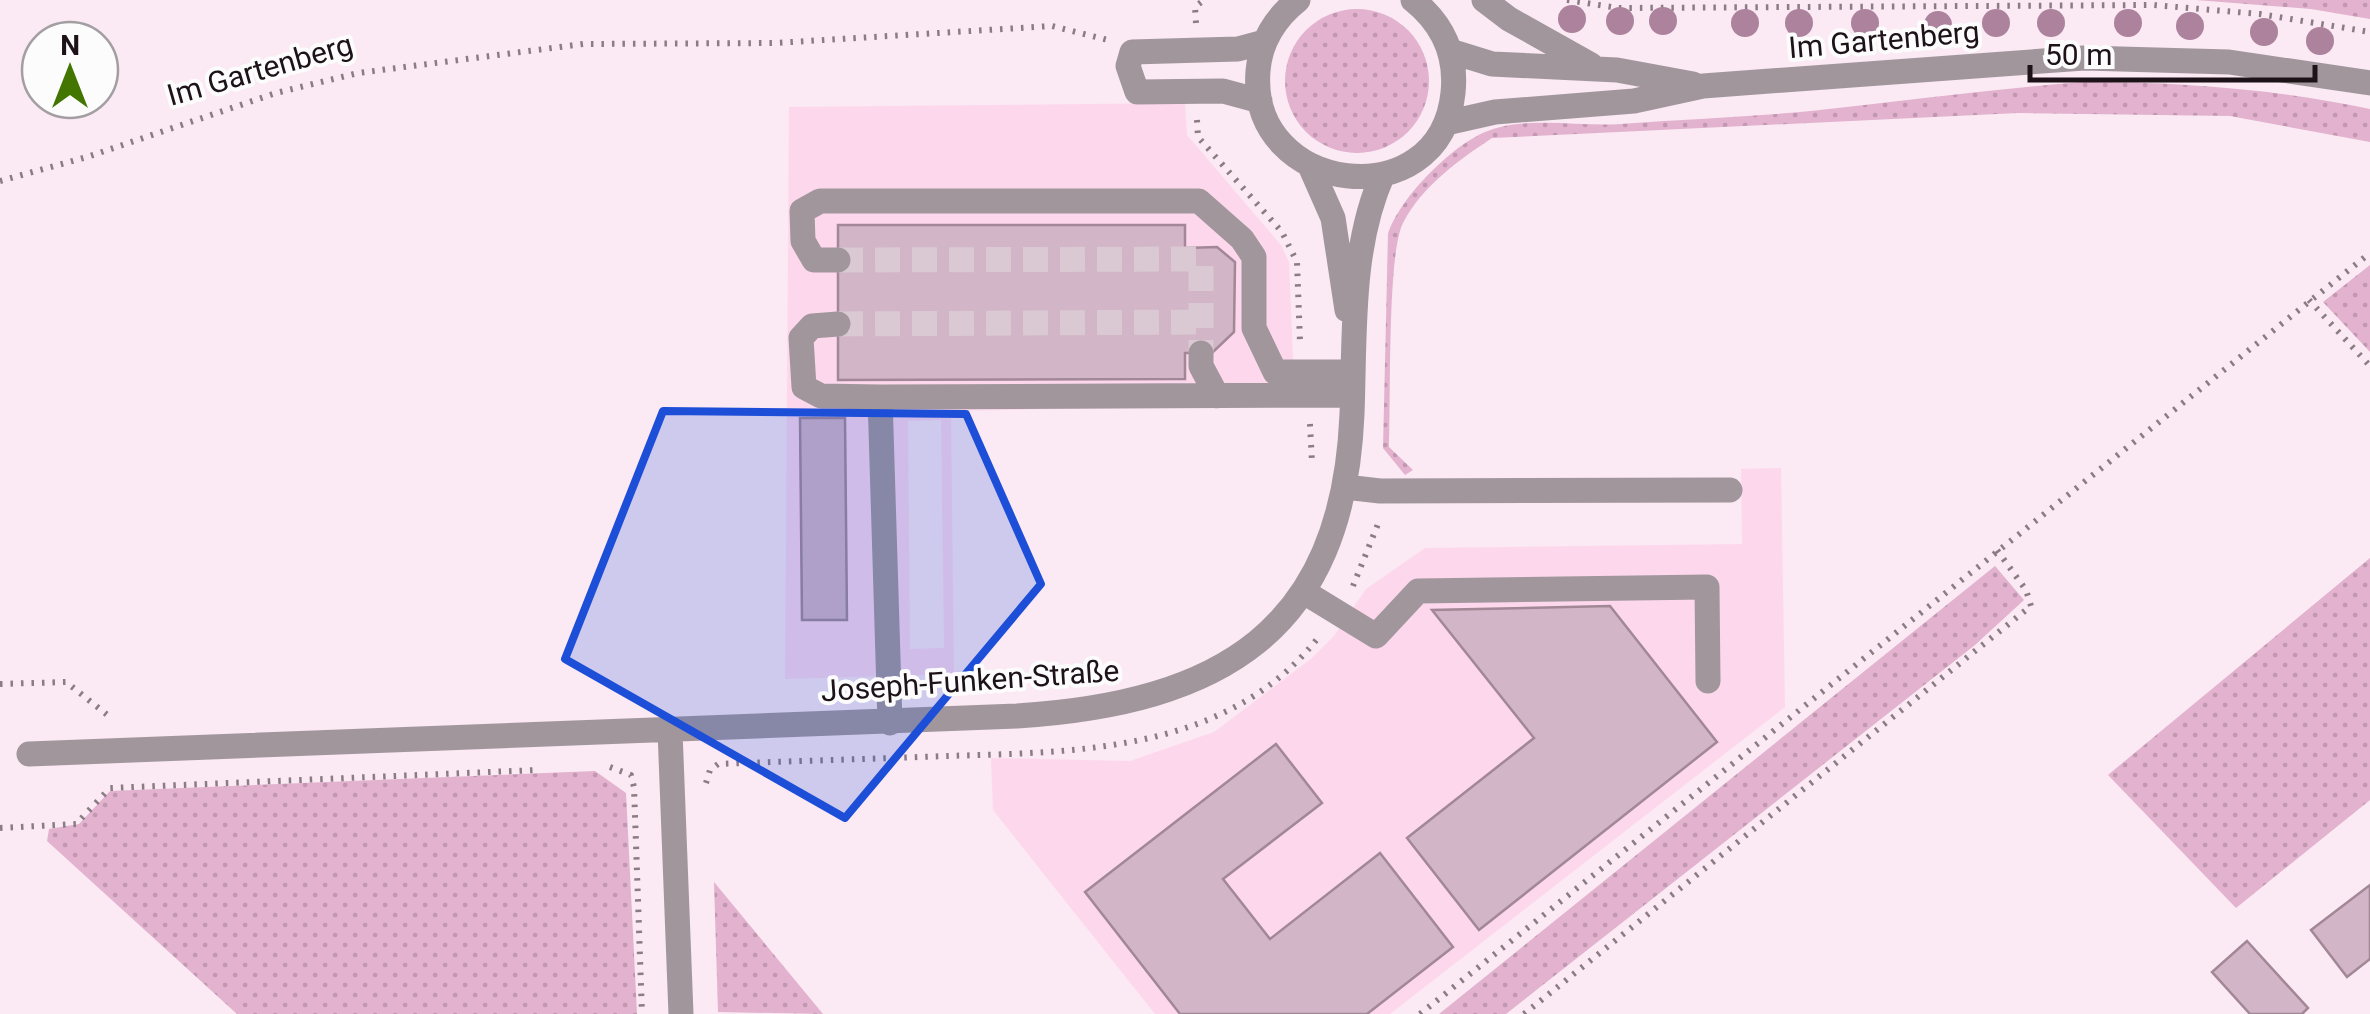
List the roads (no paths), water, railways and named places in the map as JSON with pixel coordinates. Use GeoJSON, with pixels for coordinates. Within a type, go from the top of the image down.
{"type":"FeatureCollection","features":[{"type":"Feature","properties":{"kind":"street"},"geometry":{"type":"LineString","coordinates":[[1298,0],[1277,20],[1264,42],[1259,62],[1260,102],[1278,140],[1310,166],[1346,176],[1384,174],[1421,156],[1446,123],[1454,76],[1450,50],[1441,30],[1413,0]]}},
{"type":"Feature","properties":{"kind":"street","name":"Im Gartenberg"},"geometry":{"type":"LineString","coordinates":[[1484,0],[1534,36],[1595,68]]}},
{"type":"Feature","properties":{"kind":"street"},"geometry":{"type":"LineString","coordinates":[[1260,102],[1242,94],[1137,92],[1128,66],[1132,52],[1264,42]]}},
{"type":"Feature","properties":{"kind":"street","name":"Im Gartenberg"},"geometry":{"type":"LineString","coordinates":[[1450,50],[1512,66],[1595,68],[1703,86]]}},
{"type":"Feature","properties":{"kind":"street","name":"Im Gartenberg"},"geometry":{"type":"LineString","coordinates":[[1446,123],[1495,112],[1634,102],[1703,86],[2126,57],[2268,66],[2370,83]]}},
{"type":"Feature","properties":{"kind":"street","name":"Joseph-Funken-Straße"},"geometry":{"type":"LineString","coordinates":[[1310,166],[1333,218],[1352,343]]}},
{"type":"Feature","properties":{"kind":"street","name":"Joseph-Funken-Straße"},"geometry":{"type":"LineString","coordinates":[[29,754],[890,723],[1066,713],[1158,696],[1231,660],[1272,627],[1304,592],[1332,540],[1345,487],[1352,343],[1366,222],[1384,174]]}},
{"type":"Feature","properties":{"kind":"street"},"geometry":{"type":"LineString","coordinates":[[838,260],[814,260],[803,241],[802,211],[820,201],[1199,200],[1242,239],[1254,257],[1254,328],[1275,372],[1304,384]]}},
{"type":"Feature","properties":{"kind":"street"},"geometry":{"type":"LineString","coordinates":[[838,324],[812,326],[801,338],[804,387],[820,396],[1217,396],[1304,384],[1352,384]]}},
{"type":"Feature","properties":{"kind":"street"},"geometry":{"type":"LineString","coordinates":[[1201,353],[1201,366],[1217,396]]}},
{"type":"Feature","properties":{"kind":"street"},"geometry":{"type":"LineString","coordinates":[[880,398],[890,723]]}},
{"type":"Feature","properties":{"kind":"street"},"geometry":{"type":"LineString","coordinates":[[1345,487],[1380,492],[1730,490]]}},
{"type":"Feature","properties":{"kind":"street"},"geometry":{"type":"LineString","coordinates":[[1304,592],[1376,636],[1418,590],[1707,587],[1708,681]]}},
{"type":"Feature","properties":{"kind":"street"},"geometry":{"type":"LineString","coordinates":[[670,731],[681,1014]]}},
{"type":"Feature","properties":{"kind":"tunnel"},"geometry":{"type":"LineString","coordinates":[[838,260],[1201,259],[1201,353]]}},
{"type":"Feature","properties":{"kind":"tunnel"},"geometry":{"type":"LineString","coordinates":[[838,324],[1201,322]]}}]}
